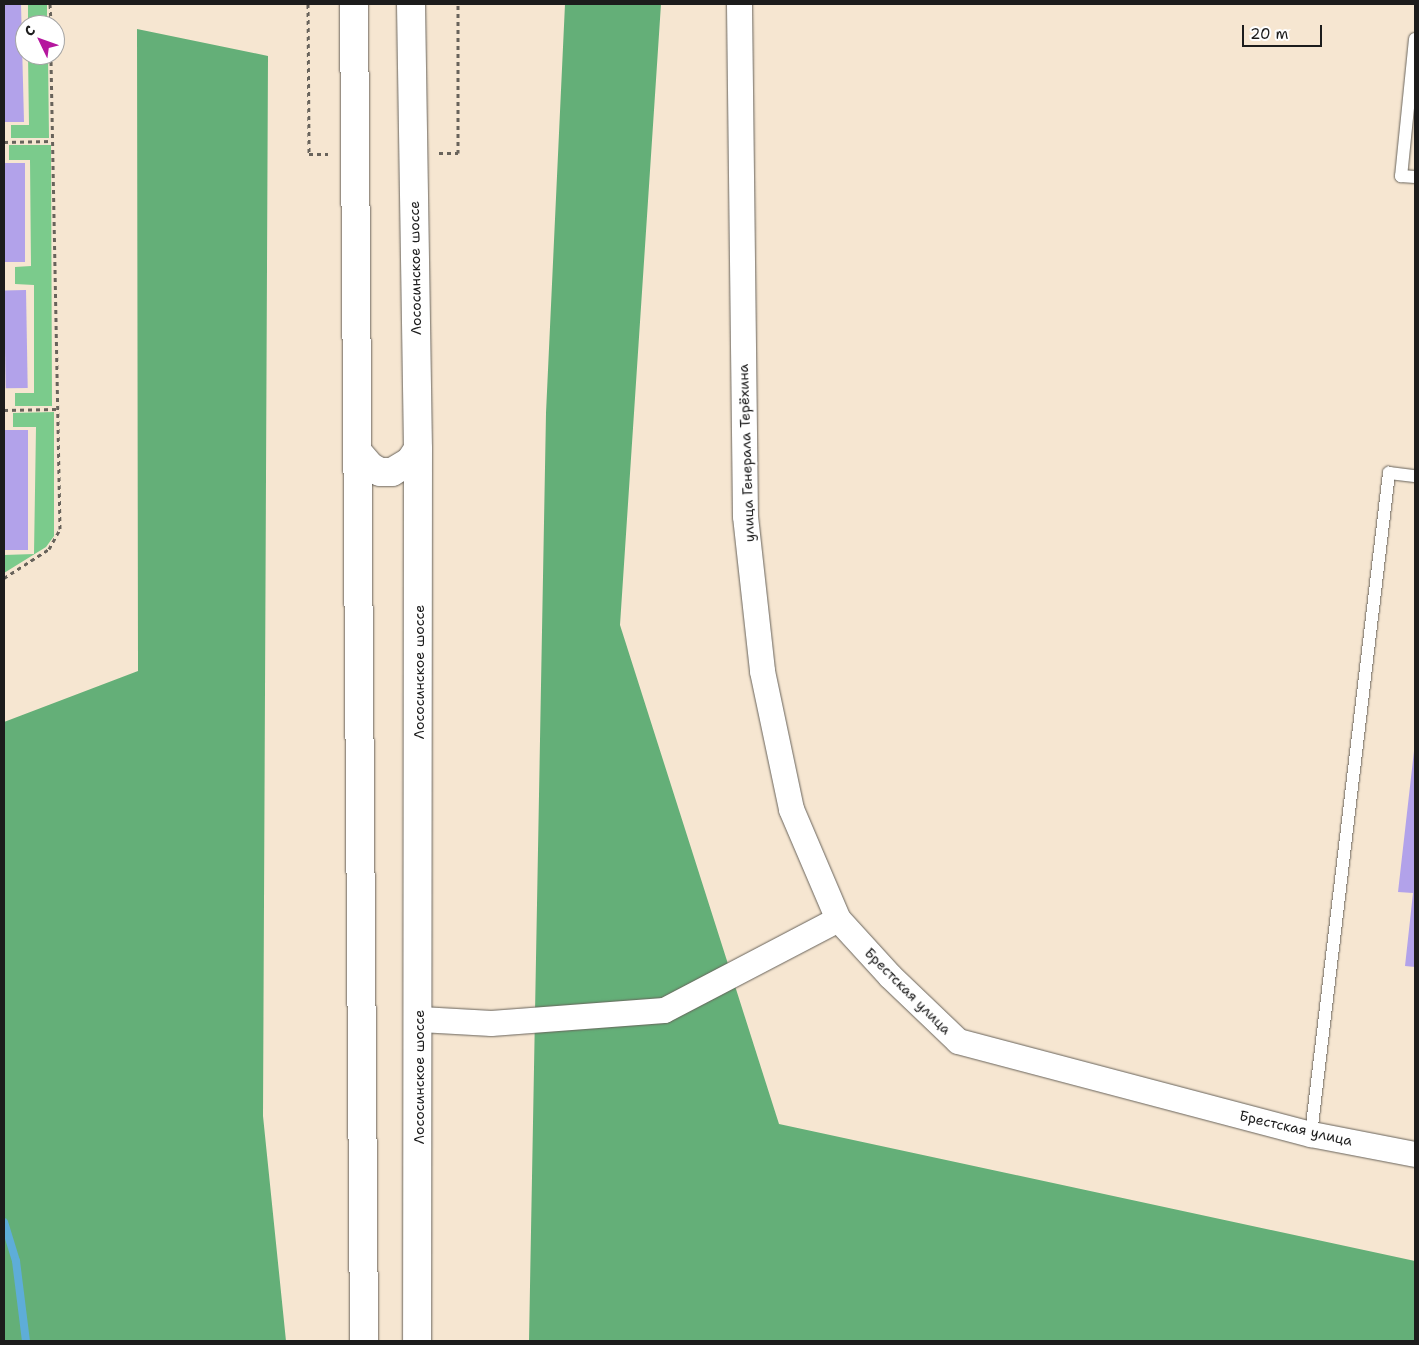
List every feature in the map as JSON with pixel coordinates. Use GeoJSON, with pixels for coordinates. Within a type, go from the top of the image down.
{"type":"FeatureCollection","features":[{"type":"Feature","properties":{"kind":"street"},"geometry":{"type":"LineString","coordinates":[[354,4],[364,1341]]}},
{"type":"Feature","properties":{"kind":"street","name":"Лососинское шоссе"},"geometry":{"type":"LineString","coordinates":[[411,4],[418,449],[420,1019],[417,1341]]}},
{"type":"Feature","properties":{"kind":"street","name":"улица Генерала Терёхина"},"geometry":{"type":"LineString","coordinates":[[739,4],[747,535],[762,671],[791,810],[838,919]]}},
{"type":"Feature","properties":{"kind":"street"},"geometry":{"type":"LineString","coordinates":[[357,451],[371,467],[380,472],[392,472],[410,461],[418,449]]}},
{"type":"Feature","properties":{"kind":"street"},"geometry":{"type":"LineString","coordinates":[[420,1019],[491,1023],[664,1010],[838,919]]}},
{"type":"Feature","properties":{"kind":"street","name":"Брестская улица"},"geometry":{"type":"LineString","coordinates":[[838,919],[890,976],[958,1041],[1311,1134],[1415,1154]]}},
{"type":"Feature","properties":{"kind":"lane"},"geometry":{"type":"LineString","coordinates":[[1415,38],[1401,176],[1415,178]]}},
{"type":"Feature","properties":{"kind":"lane"},"geometry":{"type":"LineString","coordinates":[[1311,1134],[1389,473],[1415,476]]}},
{"type":"Feature","properties":{"kind":"path"},"geometry":{"type":"LineString","coordinates":[[308,4],[309,154]]}},
{"type":"Feature","properties":{"kind":"path"},"geometry":{"type":"LineString","coordinates":[[458,4],[458,153]]}},
{"type":"Feature","properties":{"kind":"path"},"geometry":{"type":"LineString","coordinates":[[4,578],[49,549],[58,536],[51,65]]}},
{"type":"Feature","properties":{"kind":"path"},"geometry":{"type":"LineString","coordinates":[[4,142],[52,141]]}},
{"type":"Feature","properties":{"kind":"path"},"geometry":{"type":"LineString","coordinates":[[4,410],[57,409]]}},
{"type":"Feature","properties":{"kind":"green space"},"geometry":{"type":"Polygon","coordinates":[[[28,4],[47,4],[47,15],[28,15],[28,4]]]}},
{"type":"Feature","properties":{"kind":"green space"},"geometry":{"type":"Polygon","coordinates":[[[565,4],[661,4],[620,625],[779,1124],[1415,1261],[1415,1341],[529,1341],[546,413],[565,4]]]}},
{"type":"Feature","properties":{"kind":"green space"},"geometry":{"type":"Polygon","coordinates":[[[137,29],[268,56],[263,1116],[286,1341],[4,1341],[4,722],[138,671],[137,29]]]}},
{"type":"Feature","properties":{"kind":"green space"},"geometry":{"type":"Polygon","coordinates":[[[28,65],[48,65],[49,138],[11,138],[11,125],[29,125],[28,65]]]}},
{"type":"Feature","properties":{"kind":"green space"},"geometry":{"type":"Polygon","coordinates":[[[9,145],[51,145],[52,406],[15,406],[15,393],[34,393],[34,285],[15,284],[15,267],[31,266],[30,160],[9,160],[9,145]]]}},
{"type":"Feature","properties":{"kind":"green space"},"geometry":{"type":"Polygon","coordinates":[[[54,412],[54,536],[46,547],[4,573],[4,555],[34,554],[36,427],[13,427],[13,413],[54,412]]]}},
{"type":"Feature","properties":{"kind":"building"},"geometry":{"type":"Polygon","coordinates":[[[4,4],[21,4],[21,15],[15,15],[15,65],[23,65],[24,122],[4,122],[4,4]]]}},
{"type":"Feature","properties":{"kind":"building"},"geometry":{"type":"Polygon","coordinates":[[[4,163],[25,163],[25,262],[4,262],[4,163]]]}},
{"type":"Feature","properties":{"kind":"building"},"geometry":{"type":"Polygon","coordinates":[[[4,290],[26,290],[28,388],[6,388],[4,290]]]}},
{"type":"Feature","properties":{"kind":"building"},"geometry":{"type":"Polygon","coordinates":[[[4,430],[28,430],[28,550],[4,550],[4,430]]]}},
{"type":"Feature","properties":{"kind":"building"},"geometry":{"type":"Polygon","coordinates":[[[1414,751],[1415,967],[1405,966],[1413,893],[1398,892],[1414,751]]]}},
{"type":"Feature","properties":{"kind":"waterway"},"geometry":{"type":"LineString","coordinates":[[4,1222],[16,1261],[26,1341]]}}]}
